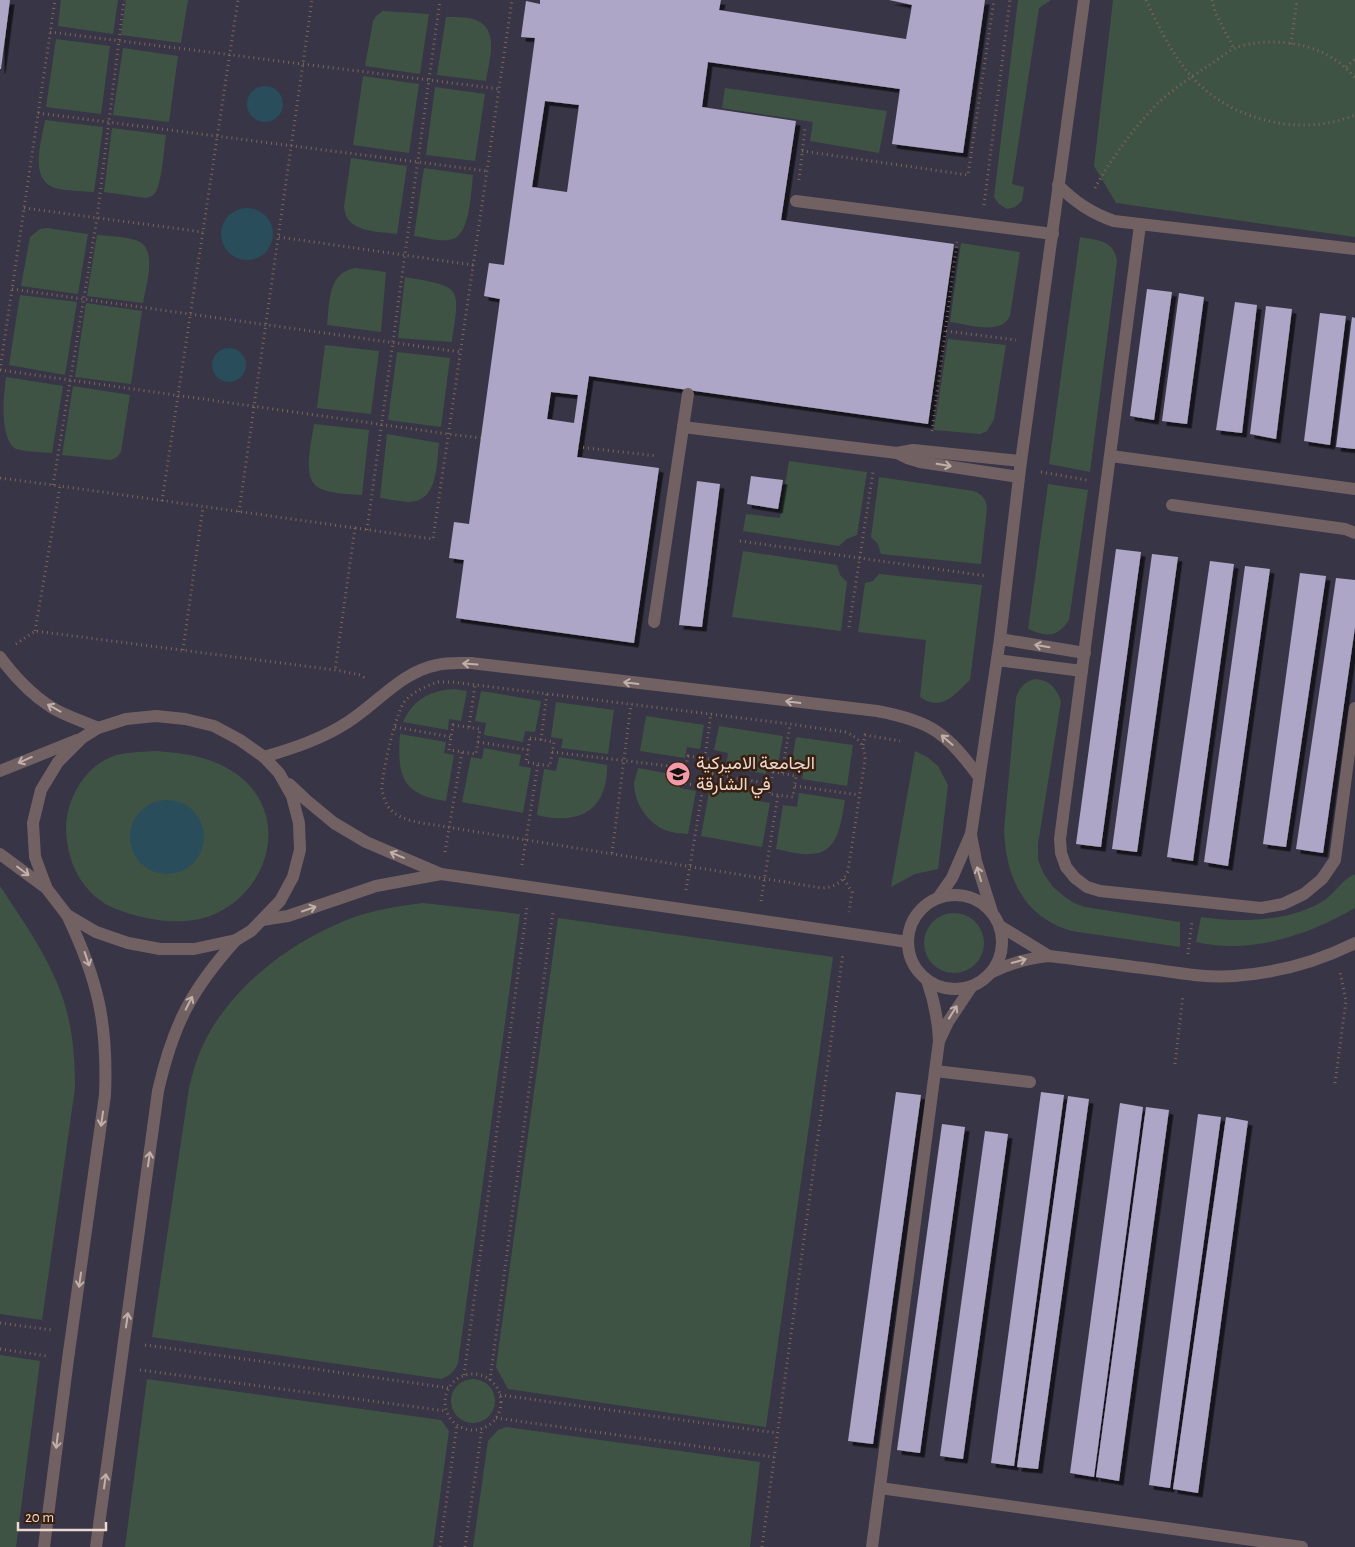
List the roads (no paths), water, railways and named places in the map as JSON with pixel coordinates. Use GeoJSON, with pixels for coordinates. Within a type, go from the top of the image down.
{"type":"FeatureCollection","features":[{"type":"Feature","properties":{"kind":"street"},"geometry":{"type":"LineString","coordinates":[[971,834],[976,861],[992,912],[1000,926],[1002,950],[992,972],[983,980],[972,986],[956,990],[940,987],[927,980],[917,970],[911,957],[908,942],[910,929],[916,917],[926,906],[938,898],[952,878],[971,834],[1000,639],[1020,469],[1084,0]]}},
{"type":"Feature","properties":{"kind":"street"},"geometry":{"type":"LineString","coordinates":[[1058,185],[1073,200],[1097,215],[1114,221],[1355,249]]}},
{"type":"Feature","properties":{"kind":"street"},"geometry":{"type":"LineString","coordinates":[[796,201],[1053,234]]}},
{"type":"Feature","properties":{"kind":"street"},"geometry":{"type":"LineString","coordinates":[[1140,225],[1060,839],[1061,853],[1066,867],[1075,878],[1087,887],[1100,891],[1260,908],[1283,904],[1304,894],[1322,879],[1335,860],[1355,708]]}},
{"type":"Feature","properties":{"kind":"street"},"geometry":{"type":"LineString","coordinates":[[654,622],[688,394]]}},
{"type":"Feature","properties":{"kind":"street"},"geometry":{"type":"LineString","coordinates":[[683,427],[897,452],[920,462],[1020,469]]}},
{"type":"Feature","properties":{"kind":"street"},"geometry":{"type":"LineString","coordinates":[[1111,456],[1355,489]]}},
{"type":"Feature","properties":{"kind":"street"},"geometry":{"type":"LineString","coordinates":[[1172,505],[1345,529],[1355,532]]}},
{"type":"Feature","properties":{"kind":"street"},"geometry":{"type":"LineString","coordinates":[[1000,639],[1085,653]]}},
{"type":"Feature","properties":{"kind":"street"},"geometry":{"type":"LineString","coordinates":[[0,657],[13,673],[52,708],[98,728]]}},
{"type":"Feature","properties":{"kind":"street"},"geometry":{"type":"LineString","coordinates":[[997,660],[1082,671]]}},
{"type":"Feature","properties":{"kind":"street"},"geometry":{"type":"LineString","coordinates":[[264,758],[303,746],[327,734],[349,721],[409,676],[423,668],[438,664],[454,663],[478,664],[877,711],[914,720],[928,726],[948,740],[979,777]]}},
{"type":"Feature","properties":{"kind":"street"},"geometry":{"type":"LineString","coordinates":[[0,771],[82,738],[98,728],[126,719],[156,716],[185,719],[214,726],[240,740],[264,758],[305,800],[334,823],[366,842],[441,874],[908,942]]}},
{"type":"Feature","properties":{"kind":"street"},"geometry":{"type":"LineString","coordinates":[[47,889],[35,857],[33,823],[41,790],[58,762],[82,738]]}},
{"type":"Feature","properties":{"kind":"street"},"geometry":{"type":"LineString","coordinates":[[96,1547],[158,1091],[166,1058],[178,1025],[193,994],[213,966],[236,940],[250,931],[280,900],[293,876],[300,850],[299,823],[292,796],[279,773]]}},
{"type":"Feature","properties":{"kind":"street"},"geometry":{"type":"LineString","coordinates":[[0,854],[47,889],[67,915],[84,949],[96,984],[107,1058],[105,1096],[44,1547]]}},
{"type":"Feature","properties":{"kind":"street"},"geometry":{"type":"LineString","coordinates":[[262,920],[288,916],[376,886],[441,874]]}},
{"type":"Feature","properties":{"kind":"street"},"geometry":{"type":"LineString","coordinates":[[938,898],[961,896],[973,899],[992,912]]}},
{"type":"Feature","properties":{"kind":"street"},"geometry":{"type":"LineString","coordinates":[[67,915],[96,932],[128,943],[160,949],[194,949],[236,940]]}},
{"type":"Feature","properties":{"kind":"street"},"geometry":{"type":"LineString","coordinates":[[1000,926],[1049,956]]}},
{"type":"Feature","properties":{"kind":"street"},"geometry":{"type":"LineString","coordinates":[[992,972],[1019,961],[1049,956],[1186,974],[1233,976],[1268,972],[1302,964],[1336,953],[1355,943]]}},
{"type":"Feature","properties":{"kind":"street"},"geometry":{"type":"LineString","coordinates":[[872,1547],[939,1041],[934,999],[927,980]]}},
{"type":"Feature","properties":{"kind":"street"},"geometry":{"type":"LineString","coordinates":[[939,1041],[948,1022],[972,986]]}},
{"type":"Feature","properties":{"kind":"street"},"geometry":{"type":"LineString","coordinates":[[935,1070],[1030,1082]]}},
{"type":"Feature","properties":{"kind":"street"},"geometry":{"type":"LineString","coordinates":[[880,1488],[1302,1547]]}},
{"type":"Feature","properties":{"kind":"water"},"geometry":{"type":"Polygon","coordinates":[[[265,86],[277,92],[283,104],[277,116],[265,122],[253,116],[247,104],[253,92],[265,86]]]}},
{"type":"Feature","properties":{"kind":"water"},"geometry":{"type":"Polygon","coordinates":[[[247,208],[261,212],[269,220],[273,234],[269,248],[261,256],[247,260],[233,256],[225,248],[221,234],[225,220],[233,212],[247,208]]]}},
{"type":"Feature","properties":{"kind":"water"},"geometry":{"type":"Polygon","coordinates":[[[229,348],[236,349],[241,353],[245,358],[245,372],[241,377],[236,381],[229,382],[222,381],[217,377],[213,372],[212,365],[213,358],[217,353],[222,349],[229,348]]]}},
{"type":"Feature","properties":{"kind":"water"},"geometry":{"type":"Polygon","coordinates":[[[167,800],[181,803],[193,811],[201,823],[204,837],[201,851],[193,863],[181,871],[167,874],[153,871],[141,863],[133,851],[130,837],[133,823],[141,811],[153,803],[167,800]]]}},
{"type":"Feature","properties":{"kind":"place","name":"الجامعة الاميركية في الشارقة"},"geometry":{"type":"Point","coordinates":[678,774]}}]}
